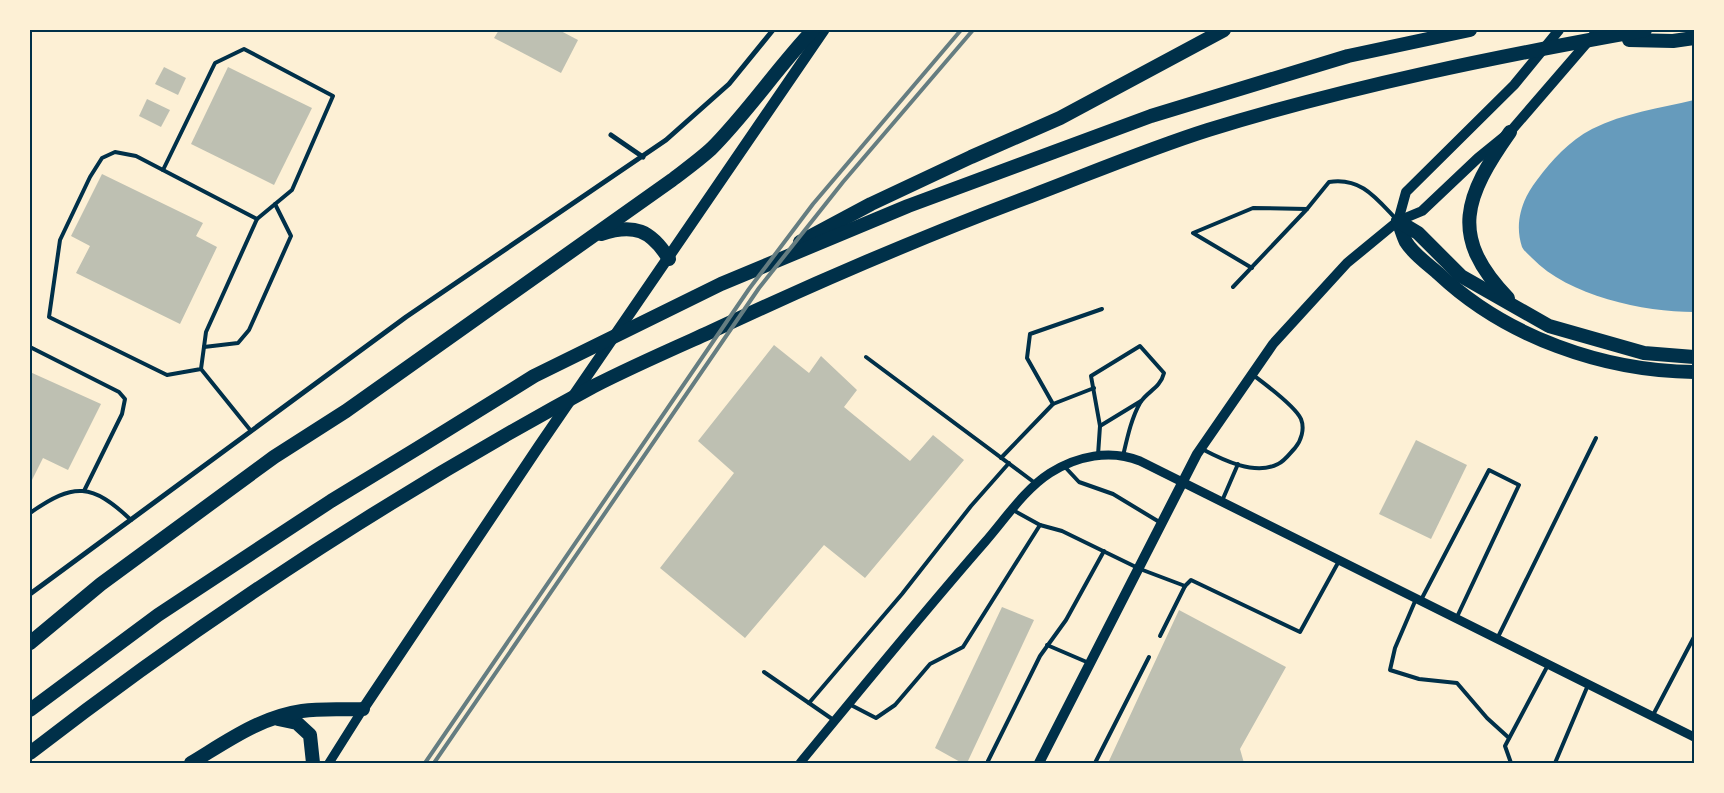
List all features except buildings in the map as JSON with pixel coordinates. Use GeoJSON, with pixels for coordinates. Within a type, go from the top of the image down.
{"type":"FeatureCollection","features":[{"type":"Feature","properties":{"kind":"highway"},"geometry":{"type":"LineString","coordinates":[[30,643],[101,584],[274,457],[346,411],[672,180],[710,150],[741,116],[787,57],[814,30]]}},
{"type":"Feature","properties":{"kind":"highway"},"geometry":{"type":"LineString","coordinates":[[30,710],[158,615],[331,501],[534,376],[721,284],[871,204],[1060,118],[1224,30]]}},
{"type":"Feature","properties":{"kind":"highway"},"geometry":{"type":"LineString","coordinates":[[721,284],[855,228],[1151,116],[1348,56],[1470,30]]}},
{"type":"Feature","properties":{"kind":"highway"},"geometry":{"type":"LineString","coordinates":[[30,754],[115,688],[257,588],[439,474],[598,384],[816,284],[942,229],[1203,132],[1358,88],[1595,35],[1646,35],[1694,38]]}},
{"type":"Feature","properties":{"kind":"highway"},"geometry":{"type":"LineString","coordinates":[[1510,132],[1480,179],[1472,199],[1469,220],[1472,249],[1483,270],[1518,310]]}},
{"type":"Feature","properties":{"kind":"highway"},"geometry":{"type":"LineString","coordinates":[[1398,221],[1418,233],[1461,276],[1549,326],[1644,353],[1694,357]]}},
{"type":"Feature","properties":{"kind":"highway"},"geometry":{"type":"LineString","coordinates":[[1398,221],[1407,244],[1450,284],[1482,308],[1520,329],[1561,348],[1595,358],[1637,367],[1694,372]]}},
{"type":"Feature","properties":{"kind":"highway"},"geometry":{"type":"LineString","coordinates":[[584,242],[613,230],[635,230],[647,234],[658,242],[669,259]]}},
{"type":"Feature","properties":{"kind":"highway"},"geometry":{"type":"LineString","coordinates":[[191,763],[239,733],[272,718],[302,711],[363,709]]}},
{"type":"Feature","properties":{"kind":"highway"},"geometry":{"type":"LineString","coordinates":[[272,718],[297,723],[310,735],[313,763]]}},
{"type":"Feature","properties":{"kind":"main road"},"geometry":{"type":"LineString","coordinates":[[363,709],[539,446],[669,259],[702,207],[824,30]]}},
{"type":"Feature","properties":{"kind":"main road"},"geometry":{"type":"LineString","coordinates":[[1398,221],[1406,192],[1514,85],[1559,30]]}},
{"type":"Feature","properties":{"kind":"main road"},"geometry":{"type":"LineString","coordinates":[[1039,763],[1201,448],[1251,374],[1313,298],[1347,263],[1398,221],[1422,211],[1478,158],[1510,132],[1595,35]]}},
{"type":"Feature","properties":{"kind":"street"},"geometry":{"type":"LineString","coordinates":[[30,594],[444,290],[643,157],[696,116],[729,84],[773,30]]}},
{"type":"Feature","properties":{"kind":"street"},"geometry":{"type":"LineString","coordinates":[[611,135],[643,157]]}},
{"type":"Feature","properties":{"kind":"street"},"geometry":{"type":"LineString","coordinates":[[800,763],[1037,484],[1064,465],[1098,455],[1123,456],[1140,462],[1694,737]]}},
{"type":"Feature","properties":{"kind":"street"},"geometry":{"type":"LineString","coordinates":[[329,763],[363,709]]}},
{"type":"Feature","properties":{"kind":"lane"},"geometry":{"type":"LineString","coordinates":[[163,170],[215,63],[244,49],[332,96],[292,190],[257,219],[206,332],[202,369],[251,431]]}},
{"type":"Feature","properties":{"kind":"lane"},"geometry":{"type":"LineString","coordinates":[[202,369],[167,375],[49,317],[60,240],[102,158],[114,152],[136,156],[257,219]]}},
{"type":"Feature","properties":{"kind":"lane"},"geometry":{"type":"LineString","coordinates":[[1233,287],[1307,209],[1329,182],[1342,180],[1365,188],[1398,221]]}},
{"type":"Feature","properties":{"kind":"lane"},"geometry":{"type":"LineString","coordinates":[[204,347],[238,342],[249,330],[291,236],[275,204]]}},
{"type":"Feature","properties":{"kind":"lane"},"geometry":{"type":"LineString","coordinates":[[1252,268],[1193,233],[1253,208],[1307,209]]}},
{"type":"Feature","properties":{"kind":"lane"},"geometry":{"type":"LineString","coordinates":[[1053,404],[1026,358],[1030,334],[1102,309]]}},
{"type":"Feature","properties":{"kind":"lane"},"geometry":{"type":"LineString","coordinates":[[30,346],[120,392],[125,399],[122,414],[84,490]]}},
{"type":"Feature","properties":{"kind":"lane"},"geometry":{"type":"LineString","coordinates":[[1098,455],[1100,426],[1091,376],[1140,346],[1164,372],[1155,389],[1141,401],[1100,426]]}},
{"type":"Feature","properties":{"kind":"lane"},"geometry":{"type":"LineString","coordinates":[[866,357],[1037,484]]}},
{"type":"Feature","properties":{"kind":"lane"},"geometry":{"type":"LineString","coordinates":[[1201,448],[1219,458],[1238,464],[1268,468],[1280,463],[1299,443],[1303,432],[1301,419],[1278,394],[1251,374]]}},
{"type":"Feature","properties":{"kind":"lane"},"geometry":{"type":"LineString","coordinates":[[1002,458],[1053,404],[1094,388]]}},
{"type":"Feature","properties":{"kind":"lane"},"geometry":{"type":"LineString","coordinates":[[1123,456],[1141,401]]}},
{"type":"Feature","properties":{"kind":"lane"},"geometry":{"type":"LineString","coordinates":[[1497,639],[1596,438]]}},
{"type":"Feature","properties":{"kind":"lane"},"geometry":{"type":"LineString","coordinates":[[809,703],[902,594],[971,506],[1009,463]]}},
{"type":"Feature","properties":{"kind":"lane"},"geometry":{"type":"LineString","coordinates":[[1221,502],[1238,464]]}},
{"type":"Feature","properties":{"kind":"lane"},"geometry":{"type":"LineString","coordinates":[[1064,465],[1079,482],[1113,494],[1162,523]]}},
{"type":"Feature","properties":{"kind":"lane"},"geometry":{"type":"LineString","coordinates":[[1456,619],[1519,485],[1489,470],[1418,600],[1395,648],[1390,670],[1419,679],[1457,683],[1487,718],[1509,738]]}},
{"type":"Feature","properties":{"kind":"lane"},"geometry":{"type":"LineString","coordinates":[[30,513],[56,497],[84,490],[111,501],[131,520]]}},
{"type":"Feature","properties":{"kind":"lane"},"geometry":{"type":"LineString","coordinates":[[1013,510],[1040,525],[1062,531],[1140,569],[1185,586]]}},
{"type":"Feature","properties":{"kind":"lane"},"geometry":{"type":"LineString","coordinates":[[849,704],[876,718],[895,704],[930,664],[963,648],[1040,525]]}},
{"type":"Feature","properties":{"kind":"lane"},"geometry":{"type":"LineString","coordinates":[[988,761],[1047,645],[1066,620],[1104,551]]}},
{"type":"Feature","properties":{"kind":"lane"},"geometry":{"type":"LineString","coordinates":[[1160,636],[1185,586],[1190,580],[1300,632],[1339,561]]}},
{"type":"Feature","properties":{"kind":"lane"},"geometry":{"type":"LineString","coordinates":[[1652,717],[1694,637]]}},
{"type":"Feature","properties":{"kind":"lane"},"geometry":{"type":"LineString","coordinates":[[1047,645],[1089,663]]}},
{"type":"Feature","properties":{"kind":"lane"},"geometry":{"type":"LineString","coordinates":[[1096,763],[1149,657]]}},
{"type":"Feature","properties":{"kind":"lane"},"geometry":{"type":"LineString","coordinates":[[1511,763],[1505,746],[1548,665]]}},
{"type":"Feature","properties":{"kind":"lane"},"geometry":{"type":"LineString","coordinates":[[764,672],[835,721]]}},
{"type":"Feature","properties":{"kind":"lane"},"geometry":{"type":"LineString","coordinates":[[1555,763],[1588,684]]}},
{"type":"Feature","properties":{"kind":"water"},"geometry":{"type":"Polygon","coordinates":[[[1694,100],[1694,312],[1630,305],[1586,292],[1547,271],[1525,251],[1520,238],[1519,220],[1527,195],[1555,158],[1568,145],[1604,123],[1694,100]]]}},
{"type":"Feature","properties":{"kind":"railway"},"geometry":{"type":"LineString","coordinates":[[425,763],[749,289],[813,204],[961,30]]}},
{"type":"Feature","properties":{"kind":"railway"},"geometry":{"type":"LineString","coordinates":[[434,763],[759,288],[843,182],[973,30]]}}]}
